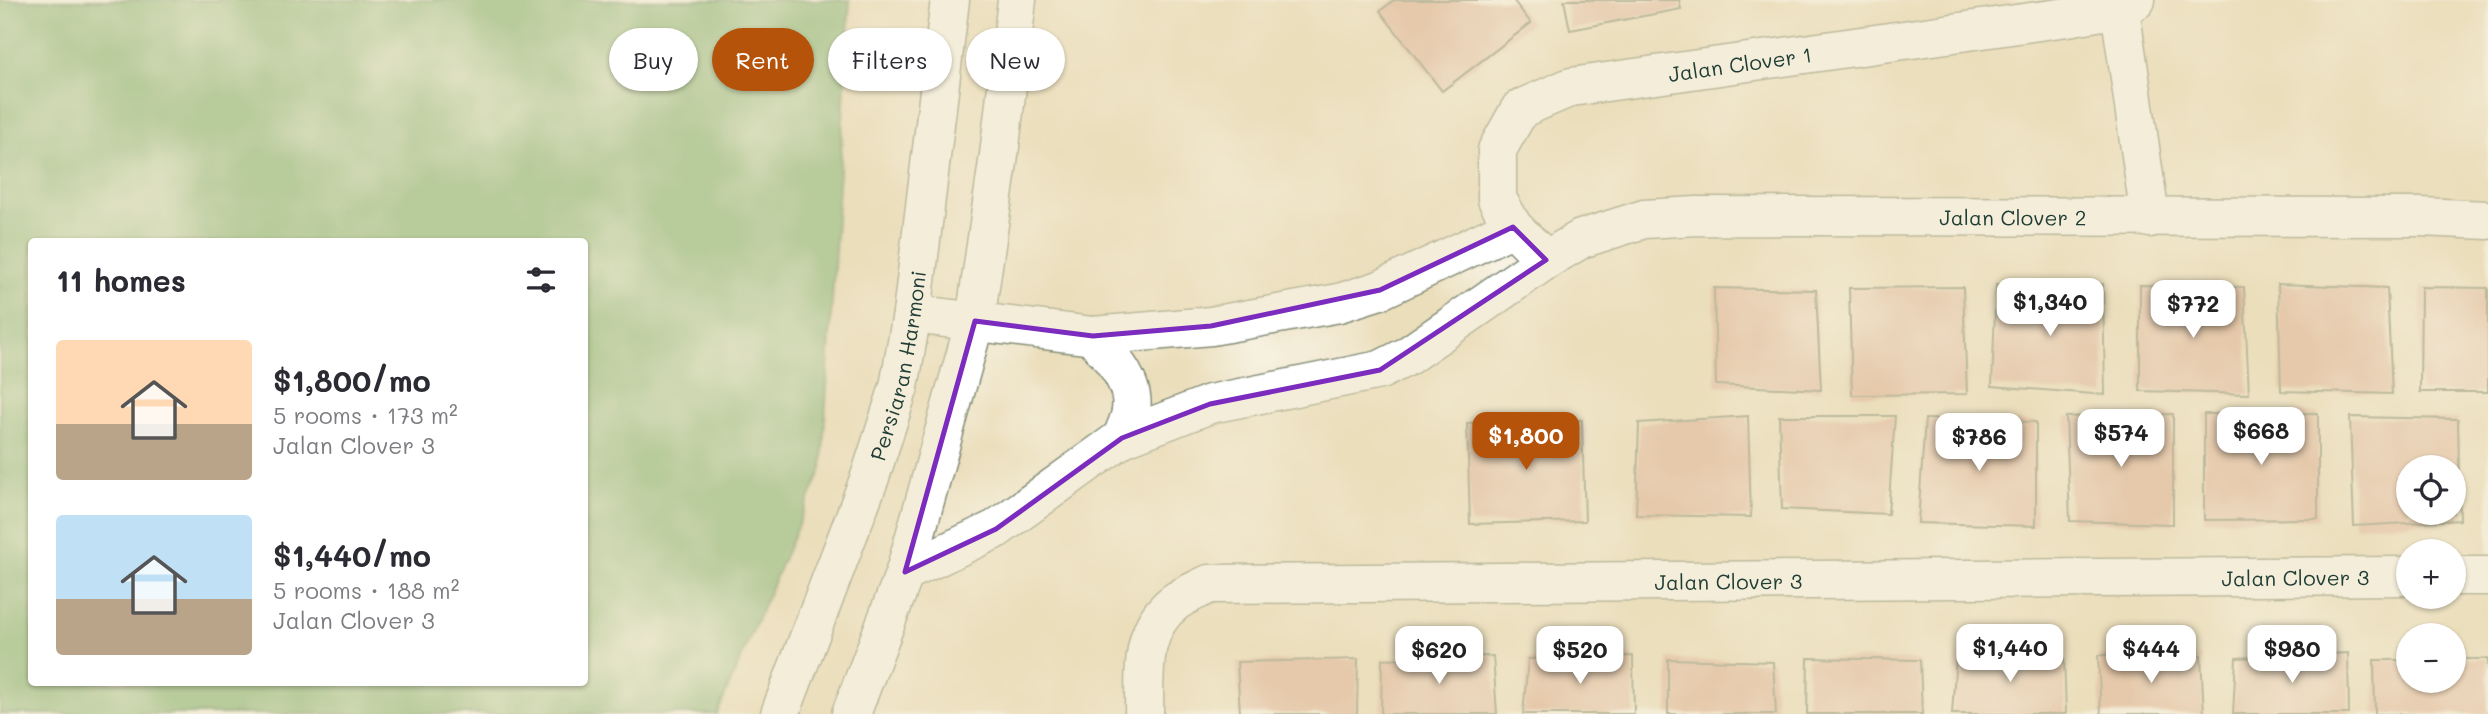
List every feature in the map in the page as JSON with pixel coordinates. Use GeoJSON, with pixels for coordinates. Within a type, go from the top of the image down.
{"type":"FeatureCollection","features":[{"type":"Feature","properties":{"kind":"street","name":"Persiaran Harmoni"},"geometry":{"type":"LineString","coordinates":[[780,714],[870,477],[899,387],[912,314],[950,0]]}},
{"type":"Feature","properties":{"kind":"street"},"geometry":{"type":"LineString","coordinates":[[851,714],[905,572],[975,321],[999,155],[1017,0]]}},
{"type":"Feature","properties":{"kind":"street"},"geometry":{"type":"LineString","coordinates":[[2128,4],[2150,218]]}},
{"type":"Feature","properties":{"kind":"street","name":"Jalan Clover 1"},"geometry":{"type":"LineString","coordinates":[[1546,260],[1513,227],[1496,199],[1496,150],[1520,109],[1571,87],[2128,4]]}},
{"type":"Feature","properties":{"kind":"street","name":"Jalan Clover 2"},"geometry":{"type":"LineString","coordinates":[[905,572],[996,530],[1122,438],[1210,404],[1380,370],[1406,357],[1546,260],[1581,239],[1644,219],[1698,216],[2420,217],[2488,220]]}},
{"type":"Feature","properties":{"kind":"street"},"geometry":{"type":"LineString","coordinates":[[912,314],[1093,336],[1211,326],[1339,303],[1380,290],[1513,227]]}},
{"type":"Feature","properties":{"kind":"street"},"geometry":{"type":"LineString","coordinates":[[1093,336],[1113,360],[1130,388],[1132,410],[1122,438]]}},
{"type":"Feature","properties":{"kind":"street","name":"Jalan Clover 3"},"geometry":{"type":"LineString","coordinates":[[1144,714],[1145,653],[1153,626],[1174,602],[1209,584],[2396,576]]}},
{"type":"Feature","properties":{"kind":"street"},"geometry":{"type":"LineString","coordinates":[[2466,576],[2488,576]]}},
{"type":"Feature","properties":{"kind":"highlighted area"},"geometry":{"type":"Polygon","coordinates":[[[1513,227],[1546,260],[1380,370],[1210,404],[1122,438],[996,529],[905,572],[975,321],[1093,336],[1211,326],[1380,290],[1513,227]]]}},
{"type":"Feature","properties":{"kind":"green space"},"geometry":{"type":"Polygon","coordinates":[[[0,0],[850,0],[848,28],[828,28],[828,91],[845,91],[822,469],[717,714],[0,714],[0,0]]]}},
{"type":"Feature","properties":{"kind":"building"},"geometry":{"type":"Polygon","coordinates":[[[1394,0],[1513,0],[1531,23],[1442,91],[1380,11],[1394,0]]]}},
{"type":"Feature","properties":{"kind":"building"},"geometry":{"type":"Polygon","coordinates":[[[1564,0],[1679,0],[1681,9],[1570,30],[1564,0]]]}},
{"type":"Feature","properties":{"kind":"building"},"geometry":{"type":"Polygon","coordinates":[[[2103,284],[2105,395],[1992,386],[1996,285],[2103,284]]]}},
{"type":"Feature","properties":{"kind":"building"},"geometry":{"type":"Polygon","coordinates":[[[2278,284],[2387,288],[2392,394],[2281,391],[2278,284]]]}},
{"type":"Feature","properties":{"kind":"building"},"geometry":{"type":"Polygon","coordinates":[[[2140,285],[2244,287],[2249,394],[2140,391],[2140,285]]]}},
{"type":"Feature","properties":{"kind":"building"},"geometry":{"type":"Polygon","coordinates":[[[1963,287],[1967,394],[1852,395],[1849,288],[1963,287]]]}},
{"type":"Feature","properties":{"kind":"building"},"geometry":{"type":"Polygon","coordinates":[[[2421,287],[2488,288],[2488,392],[2420,392],[2421,287]]]}},
{"type":"Feature","properties":{"kind":"building"},"geometry":{"type":"Polygon","coordinates":[[[1714,288],[1816,290],[1821,390],[1716,385],[1714,288]]]}},
{"type":"Feature","properties":{"kind":"building"},"geometry":{"type":"Polygon","coordinates":[[[2318,413],[2318,519],[2204,520],[2204,414],[2318,413]]]}},
{"type":"Feature","properties":{"kind":"building"},"geometry":{"type":"Polygon","coordinates":[[[2173,414],[2173,524],[2070,521],[2066,417],[2173,414]]]}},
{"type":"Feature","properties":{"kind":"building"},"geometry":{"type":"Polygon","coordinates":[[[1748,416],[1751,517],[1636,515],[1639,423],[1748,416]]]}},
{"type":"Feature","properties":{"kind":"building"},"geometry":{"type":"Polygon","coordinates":[[[1779,416],[1895,416],[1888,514],[1782,509],[1779,416]]]}},
{"type":"Feature","properties":{"kind":"building"},"geometry":{"type":"Polygon","coordinates":[[[2350,417],[2458,419],[2459,455],[2396,455],[2396,524],[2354,526],[2350,417]]]}},
{"type":"Feature","properties":{"kind":"building"},"geometry":{"type":"Polygon","coordinates":[[[1925,419],[2036,422],[2036,526],[1918,523],[1925,419]]]}},
{"type":"Feature","properties":{"kind":"building"},"geometry":{"type":"Polygon","coordinates":[[[1582,420],[1585,521],[1470,524],[1467,423],[1582,420]]]}},
{"type":"Feature","properties":{"kind":"building"},"geometry":{"type":"Polygon","coordinates":[[[2064,653],[2066,714],[1952,714],[1956,655],[2064,653]]]}},
{"type":"Feature","properties":{"kind":"building"},"geometry":{"type":"Polygon","coordinates":[[[2348,653],[2349,714],[2233,714],[2236,658],[2348,653]]]}},
{"type":"Feature","properties":{"kind":"building"},"geometry":{"type":"Polygon","coordinates":[[[2098,655],[2201,656],[2204,714],[2101,714],[2098,655]]]}},
{"type":"Feature","properties":{"kind":"building"},"geometry":{"type":"Polygon","coordinates":[[[1493,656],[1497,714],[1381,714],[1382,659],[1493,656]]]}},
{"type":"Feature","properties":{"kind":"building"},"geometry":{"type":"Polygon","coordinates":[[[1633,656],[1634,714],[1523,714],[1528,659],[1633,656]]]}},
{"type":"Feature","properties":{"kind":"building"},"geometry":{"type":"Polygon","coordinates":[[[1808,658],[1920,660],[1922,714],[1807,714],[1808,658]]]}},
{"type":"Feature","properties":{"kind":"building"},"geometry":{"type":"Polygon","coordinates":[[[1358,659],[1357,714],[1240,714],[1237,662],[1358,659]]]}},
{"type":"Feature","properties":{"kind":"building"},"geometry":{"type":"Polygon","coordinates":[[[1668,659],[1773,662],[1776,714],[1668,714],[1668,659]]]}},
{"type":"Feature","properties":{"kind":"building"},"geometry":{"type":"Polygon","coordinates":[[[2466,659],[2488,659],[2488,714],[2375,714],[2374,660],[2396,660],[2396,693],[2466,693],[2466,659]]]}}]}
